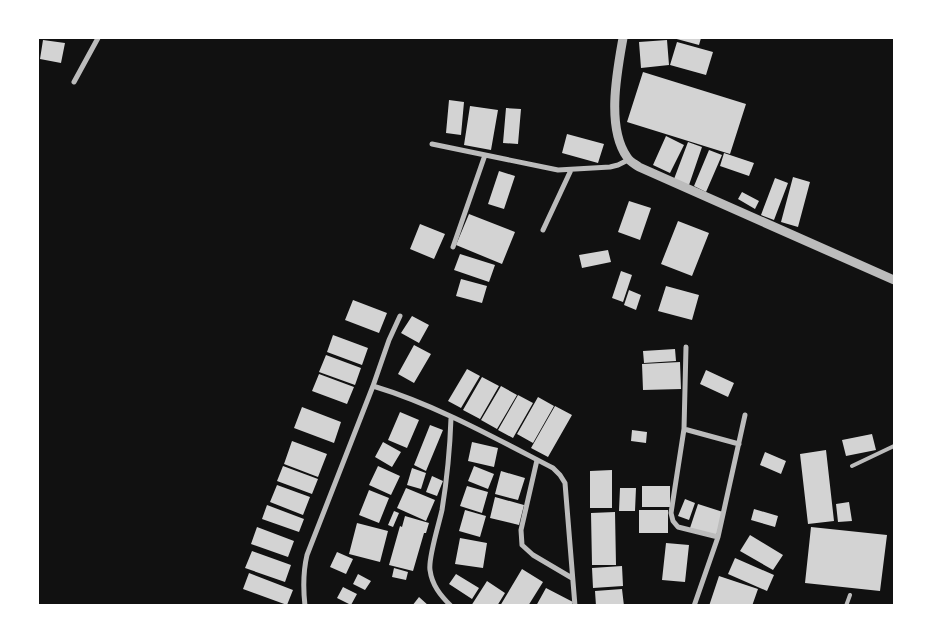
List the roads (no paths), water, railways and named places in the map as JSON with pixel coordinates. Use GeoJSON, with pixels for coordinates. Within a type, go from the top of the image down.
{"type":"FeatureCollection","features":[{"type":"Feature","properties":{"kind":"street"},"geometry":{"type":"LineString","coordinates":[[74,82],[98,38]]}},
{"type":"Feature","properties":{"kind":"street"},"geometry":{"type":"LineString","coordinates":[[623,38],[616,74],[615,111],[620,145],[628,160],[639,167],[894,280]]}},
{"type":"Feature","properties":{"kind":"street"},"geometry":{"type":"LineString","coordinates":[[432,144],[558,170],[610,168],[628,160]]}},
{"type":"Feature","properties":{"kind":"street"},"geometry":{"type":"LineString","coordinates":[[453,247],[485,155]]}},
{"type":"Feature","properties":{"kind":"street"},"geometry":{"type":"LineString","coordinates":[[543,230],[571,170]]}},
{"type":"Feature","properties":{"kind":"street"},"geometry":{"type":"LineString","coordinates":[[305,606],[303,588],[304,568],[309,548],[400,316]]}},
{"type":"Feature","properties":{"kind":"street"},"geometry":{"type":"LineString","coordinates":[[686,347],[684,429],[671,513],[673,521],[678,527],[718,537]]}},
{"type":"Feature","properties":{"kind":"street"},"geometry":{"type":"LineString","coordinates":[[373,386],[399,394],[451,418],[553,468],[560,475],[565,483],[575,606]]}},
{"type":"Feature","properties":{"kind":"street"},"geometry":{"type":"LineString","coordinates":[[694,606],[718,537],[745,416]]}},
{"type":"Feature","properties":{"kind":"street"},"geometry":{"type":"LineString","coordinates":[[451,418],[450,444],[442,510],[429,567],[432,580],[439,594],[451,606]]}},
{"type":"Feature","properties":{"kind":"street"},"geometry":{"type":"LineString","coordinates":[[684,429],[739,444]]}},
{"type":"Feature","properties":{"kind":"street"},"geometry":{"type":"LineString","coordinates":[[537,460],[521,530],[522,545],[533,555],[572,578]]}},
{"type":"Feature","properties":{"kind":"lane"},"geometry":{"type":"LineString","coordinates":[[852,466],[894,446]]}},
{"type":"Feature","properties":{"kind":"lane"},"geometry":{"type":"LineString","coordinates":[[846,606],[850,595]]}}]}
